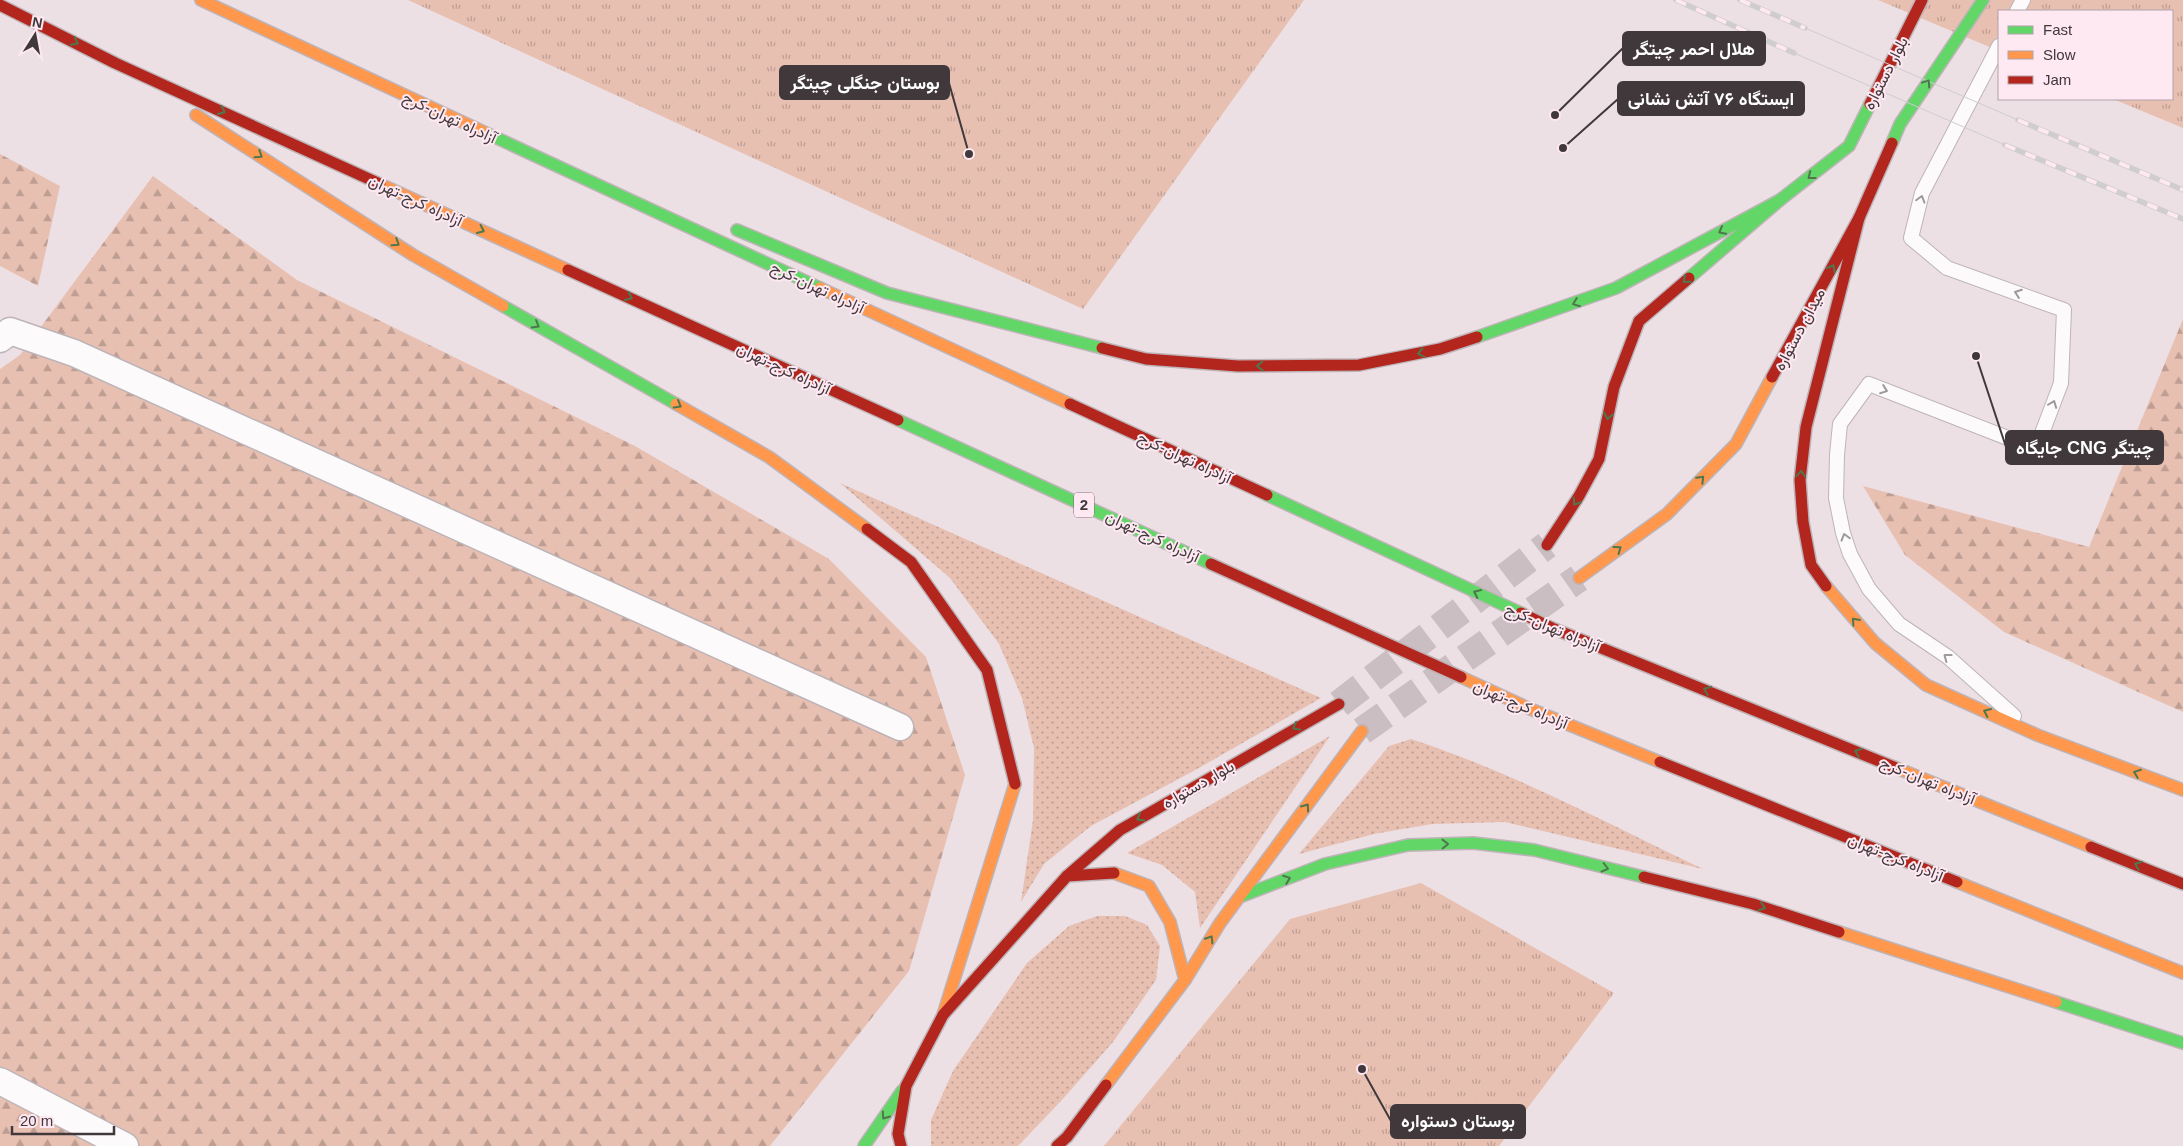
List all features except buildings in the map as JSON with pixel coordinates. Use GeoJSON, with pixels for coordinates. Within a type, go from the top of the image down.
{"type":"FeatureCollection","features":[{"type":"Feature","properties":{"kind":"main road","name":"آزادراه تهران-کرج"},"geometry":{"type":"LineString","coordinates":[[201,0],[1552,628],[2183,884]]}},
{"type":"Feature","properties":{"kind":"main road","name":"بلوار دستواره"},"geometry":{"type":"LineString","coordinates":[[1780,200],[1849,146],[1922,0]]}},
{"type":"Feature","properties":{"kind":"main road","name":"میدان دستواره"},"geometry":{"type":"LineString","coordinates":[[1579,578],[1667,514],[1736,444],[1859,218],[1900,124],[1983,0]]}},
{"type":"Feature","properties":{"kind":"main road","name":"آزادراه کرج-تهران"},"geometry":{"type":"LineString","coordinates":[[0,5],[115,62],[1528,708],[2183,973]]}},
{"type":"Feature","properties":{"kind":"main road"},"geometry":{"type":"LineString","coordinates":[[241,20],[568,158]]}},
{"type":"Feature","properties":{"kind":"main road"},"geometry":{"type":"LineString","coordinates":[[115,62],[413,255],[769,457],[911,562],[988,670],[1015,786],[943,1015],[906,1086],[864,1146]]}},
{"type":"Feature","properties":{"kind":"main road"},"geometry":{"type":"LineString","coordinates":[[723,224],[887,293],[1146,359],[1238,366],[1358,365],[1440,349],[1516,326],[1616,288],[1780,200]]}},
{"type":"Feature","properties":{"kind":"main road"},"geometry":{"type":"LineString","coordinates":[[1547,545],[1579,496],[1599,459],[1614,387],[1639,321],[1780,200]]}},
{"type":"Feature","properties":{"kind":"main road"},"geometry":{"type":"LineString","coordinates":[[1859,218],[1806,427],[1800,480],[1803,522],[1812,565],[1834,597],[1875,644],[1926,685],[2036,735],[2183,790]]}},
{"type":"Feature","properties":{"kind":"main road","name":"بلوار دستواره"},"geometry":{"type":"LineString","coordinates":[[943,1015],[1067,876],[1120,830],[1339,704]]}},
{"type":"Feature","properties":{"kind":"main road"},"geometry":{"type":"LineString","coordinates":[[1057,1146],[1067,1136],[1185,980],[1220,923],[1242,896],[1362,731]]}},
{"type":"Feature","properties":{"kind":"main road"},"geometry":{"type":"LineString","coordinates":[[1242,896],[1325,864],[1408,845],[1472,844],[1534,850],[1753,904],[2183,1043]]}},
{"type":"Feature","properties":{"kind":"main road"},"geometry":{"type":"LineString","coordinates":[[1067,876],[1118,873],[1149,886],[1170,922],[1185,980]]}},
{"type":"Feature","properties":{"kind":"main road"},"geometry":{"type":"LineString","coordinates":[[901,1146],[898,1134],[906,1086]]}},
{"type":"Feature","properties":{"kind":"street"},"geometry":{"type":"LineString","coordinates":[[0,339],[10,331],[74,353],[900,727]]}},
{"type":"Feature","properties":{"kind":"street"},"geometry":{"type":"LineString","coordinates":[[0,1081],[125,1146]]}},
{"type":"Feature","properties":{"kind":"lane"},"geometry":{"type":"LineString","coordinates":[[1998,48],[1922,193],[1910,238],[1947,268],[2064,310],[2061,383],[2036,449],[1869,384],[1840,424],[1836,498],[1850,554],[1869,589],[1899,624],[1948,657],[2036,735]]}},
{"type":"Feature","properties":{"kind":"green space"},"geometry":{"type":"Polygon","coordinates":[[[408,0],[1304,0],[1083,309],[408,0]]]}},
{"type":"Feature","properties":{"kind":"green space"},"geometry":{"type":"Polygon","coordinates":[[[1878,0],[2183,0],[2183,128],[2115,100],[2173,100],[2173,10],[1998,10],[1998,51],[1878,0]]]}},
{"type":"Feature","properties":{"kind":"green space"},"geometry":{"type":"Polygon","coordinates":[[[0,154],[60,186],[38,286],[0,266],[0,154]]]}},
{"type":"Feature","properties":{"kind":"green space"},"geometry":{"type":"Polygon","coordinates":[[[153,176],[297,280],[635,446],[829,559],[926,657],[965,775],[909,971],[770,1146],[0,1146],[0,369],[20,355],[153,176]]]}},
{"type":"Feature","properties":{"kind":"green space"},"geometry":{"type":"Polygon","coordinates":[[[2183,319],[2183,712],[2004,632],[1905,555],[1863,486],[2089,547],[2183,319]]]}},
{"type":"Feature","properties":{"kind":"green space"},"geometry":{"type":"Polygon","coordinates":[[[840,483],[1321,698],[1199,768],[1091,826],[1044,864],[1021,902],[1033,820],[1034,748],[1022,698],[999,644],[950,578],[840,483]]]}},
{"type":"Feature","properties":{"kind":"green space"},"geometry":{"type":"Polygon","coordinates":[[[1330,736],[1200,928],[1195,892],[1162,865],[1127,853],[1330,736]]]}},
{"type":"Feature","properties":{"kind":"green space"},"geometry":{"type":"Polygon","coordinates":[[[1411,739],[1449,752],[1522,783],[1595,816],[1703,869],[1505,822],[1432,824],[1374,834],[1299,854],[1389,746],[1411,739]]]}},
{"type":"Feature","properties":{"kind":"green space"},"geometry":{"type":"Polygon","coordinates":[[[1421,883],[1614,993],[1499,1146],[1104,1146],[1290,919],[1421,883]]]}},
{"type":"Feature","properties":{"kind":"green space"},"geometry":{"type":"Polygon","coordinates":[[[1097,916],[1125,916],[1147,925],[1160,946],[1156,980],[1113,1042],[1018,1146],[931,1146],[931,1120],[953,1071],[1027,963],[1069,926],[1097,916]]]}},
{"type":"Feature","properties":{"kind":"tunnel"},"geometry":{"type":"LineString","coordinates":[[1339,704],[1547,545]]}},
{"type":"Feature","properties":{"kind":"tunnel"},"geometry":{"type":"LineString","coordinates":[[1362,731],[1579,578]]}},
{"type":"Feature","properties":{"kind":"tram line"},"geometry":{"type":"LineString","coordinates":[[1805,28],[2018,120]]}},
{"type":"Feature","properties":{"kind":"tram line"},"geometry":{"type":"LineString","coordinates":[[1794,53],[2005,145]]}},
{"type":"Feature","properties":{"kind":"railway"},"geometry":{"type":"LineString","coordinates":[[1676,0],[1794,53]]}},
{"type":"Feature","properties":{"kind":"railway"},"geometry":{"type":"LineString","coordinates":[[1740,0],[1805,28]]}},
{"type":"Feature","properties":{"kind":"railway"},"geometry":{"type":"LineString","coordinates":[[2018,120],[2183,190]]}},
{"type":"Feature","properties":{"kind":"railway"},"geometry":{"type":"LineString","coordinates":[[2005,145],[2183,219]]}},
{"type":"Feature","properties":{"kind":"traffic: fast"},"geometry":{"type":"LineString","coordinates":[[1892,143],[1900,124],[1983,0]]}},
{"type":"Feature","properties":{"kind":"traffic: fast"},"geometry":{"type":"LineString","coordinates":[[1689,278],[1780,200],[1849,146],[1870,104]]}},
{"type":"Feature","properties":{"kind":"traffic: fast"},"geometry":{"type":"LineString","coordinates":[[486,133],[820,288]]}},
{"type":"Feature","properties":{"kind":"traffic: fast"},"geometry":{"type":"LineString","coordinates":[[1477,337],[1616,288],[1780,200]]}},
{"type":"Feature","properties":{"kind":"traffic: fast"},"geometry":{"type":"LineString","coordinates":[[737,230],[887,293],[1102,348]]}},
{"type":"Feature","properties":{"kind":"traffic: fast"},"geometry":{"type":"LineString","coordinates":[[503,306],[676,404]]}},
{"type":"Feature","properties":{"kind":"traffic: fast"},"geometry":{"type":"LineString","coordinates":[[898,420],[1211,564]]}},
{"type":"Feature","properties":{"kind":"traffic: fast"},"geometry":{"type":"LineString","coordinates":[[1267,495],[1521,613]]}},
{"type":"Feature","properties":{"kind":"traffic: fast"},"geometry":{"type":"LineString","coordinates":[[1242,896],[1325,864],[1408,845],[1473,843],[1534,850],[1644,877]]}},
{"type":"Feature","properties":{"kind":"traffic: fast"},"geometry":{"type":"LineString","coordinates":[[2056,1002],[2183,1043]]}},
{"type":"Feature","properties":{"kind":"traffic: fast"},"geometry":{"type":"LineString","coordinates":[[864,1146],[902,1091]]}},
{"type":"Feature","properties":{"kind":"traffic: slow"},"geometry":{"type":"LineString","coordinates":[[201,0],[486,133]]}},
{"type":"Feature","properties":{"kind":"traffic: slow"},"geometry":{"type":"LineString","coordinates":[[196,115],[413,255],[503,306]]}},
{"type":"Feature","properties":{"kind":"traffic: slow"},"geometry":{"type":"LineString","coordinates":[[380,184],[568,270]]}},
{"type":"Feature","properties":{"kind":"traffic: slow"},"geometry":{"type":"LineString","coordinates":[[820,288],[1070,404]]}},
{"type":"Feature","properties":{"kind":"traffic: slow"},"geometry":{"type":"LineString","coordinates":[[1579,578],[1667,514],[1736,444],[1772,377]]}},
{"type":"Feature","properties":{"kind":"traffic: slow"},"geometry":{"type":"LineString","coordinates":[[676,404],[769,457],[867,529]]}},
{"type":"Feature","properties":{"kind":"traffic: slow"},"geometry":{"type":"LineString","coordinates":[[1826,586],[1875,643],[1926,685],[2037,735],[2183,790]]}},
{"type":"Feature","properties":{"kind":"traffic: slow"},"geometry":{"type":"LineString","coordinates":[[1461,677],[1528,708],[1660,762]]}},
{"type":"Feature","properties":{"kind":"traffic: slow"},"geometry":{"type":"LineString","coordinates":[[1185,980],[1220,923],[1362,731]]}},
{"type":"Feature","properties":{"kind":"traffic: slow"},"geometry":{"type":"LineString","coordinates":[[1894,767],[2091,847]]}},
{"type":"Feature","properties":{"kind":"traffic: slow"},"geometry":{"type":"LineString","coordinates":[[943,1015],[1015,784]]}},
{"type":"Feature","properties":{"kind":"traffic: slow"},"geometry":{"type":"LineString","coordinates":[[1106,1085],[1185,980],[1170,922],[1149,886],[1114,873]]}},
{"type":"Feature","properties":{"kind":"traffic: slow"},"geometry":{"type":"LineString","coordinates":[[1957,882],[2183,973]]}},
{"type":"Feature","properties":{"kind":"traffic: slow"},"geometry":{"type":"LineString","coordinates":[[1839,932],[2056,1002]]}},
{"type":"Feature","properties":{"kind":"traffic: jam"},"geometry":{"type":"LineString","coordinates":[[1870,104],[1922,0]]}},
{"type":"Feature","properties":{"kind":"traffic: jam"},"geometry":{"type":"LineString","coordinates":[[0,5],[115,63],[380,184]]}},
{"type":"Feature","properties":{"kind":"traffic: jam"},"geometry":{"type":"LineString","coordinates":[[1772,377],[1859,218],[1892,143]]}},
{"type":"Feature","properties":{"kind":"traffic: jam"},"geometry":{"type":"LineString","coordinates":[[1826,586],[1811,565],[1803,522],[1800,480],[1806,427],[1859,218]]}},
{"type":"Feature","properties":{"kind":"traffic: jam"},"geometry":{"type":"LineString","coordinates":[[568,270],[898,420]]}},
{"type":"Feature","properties":{"kind":"traffic: jam"},"geometry":{"type":"LineString","coordinates":[[1547,545],[1579,496],[1599,459],[1614,387],[1639,321],[1689,278]]}},
{"type":"Feature","properties":{"kind":"traffic: jam"},"geometry":{"type":"LineString","coordinates":[[1102,348],[1146,359],[1238,366],[1359,365],[1440,349],[1477,337]]}},
{"type":"Feature","properties":{"kind":"traffic: jam"},"geometry":{"type":"LineString","coordinates":[[1070,404],[1267,495]]}},
{"type":"Feature","properties":{"kind":"traffic: jam"},"geometry":{"type":"LineString","coordinates":[[867,529],[911,562],[987,670],[1015,784]]}},
{"type":"Feature","properties":{"kind":"traffic: jam"},"geometry":{"type":"LineString","coordinates":[[1211,564],[1461,677]]}},
{"type":"Feature","properties":{"kind":"traffic: jam"},"geometry":{"type":"LineString","coordinates":[[1521,613],[1552,628],[1894,767]]}},
{"type":"Feature","properties":{"kind":"traffic: jam"},"geometry":{"type":"LineString","coordinates":[[1067,876],[1120,830],[1339,704]]}},
{"type":"Feature","properties":{"kind":"traffic: jam"},"geometry":{"type":"LineString","coordinates":[[1660,762],[1957,882]]}},
{"type":"Feature","properties":{"kind":"traffic: jam"},"geometry":{"type":"LineString","coordinates":[[2091,847],[2183,884]]}},
{"type":"Feature","properties":{"kind":"traffic: jam"},"geometry":{"type":"LineString","coordinates":[[901,1146],[898,1134],[906,1086],[943,1015],[1067,876],[1114,873]]}},
{"type":"Feature","properties":{"kind":"traffic: jam"},"geometry":{"type":"LineString","coordinates":[[1644,877],[1753,904],[1839,932]]}},
{"type":"Feature","properties":{"kind":"traffic: jam"},"geometry":{"type":"LineString","coordinates":[[1057,1146],[1067,1137],[1106,1085]]}},
{"type":"Feature","properties":{"kind":"place","name":"هلال احمر چیتگر"},"geometry":{"type":"Point","coordinates":[1555,115]}},
{"type":"Feature","properties":{"kind":"place","name":"ایستگاه ۷۶ آتش نشانی"},"geometry":{"type":"Point","coordinates":[1563,148]}},
{"type":"Feature","properties":{"kind":"place","name":"بوستان جنگلی چیتگر"},"geometry":{"type":"Point","coordinates":[969,154]}},
{"type":"Feature","properties":{"kind":"place","name":"جایگاه CNG چیتگر"},"geometry":{"type":"Point","coordinates":[1976,356]}},
{"type":"Feature","properties":{"kind":"place","name":"بوستان دستواره"},"geometry":{"type":"Point","coordinates":[1362,1069]}}]}
